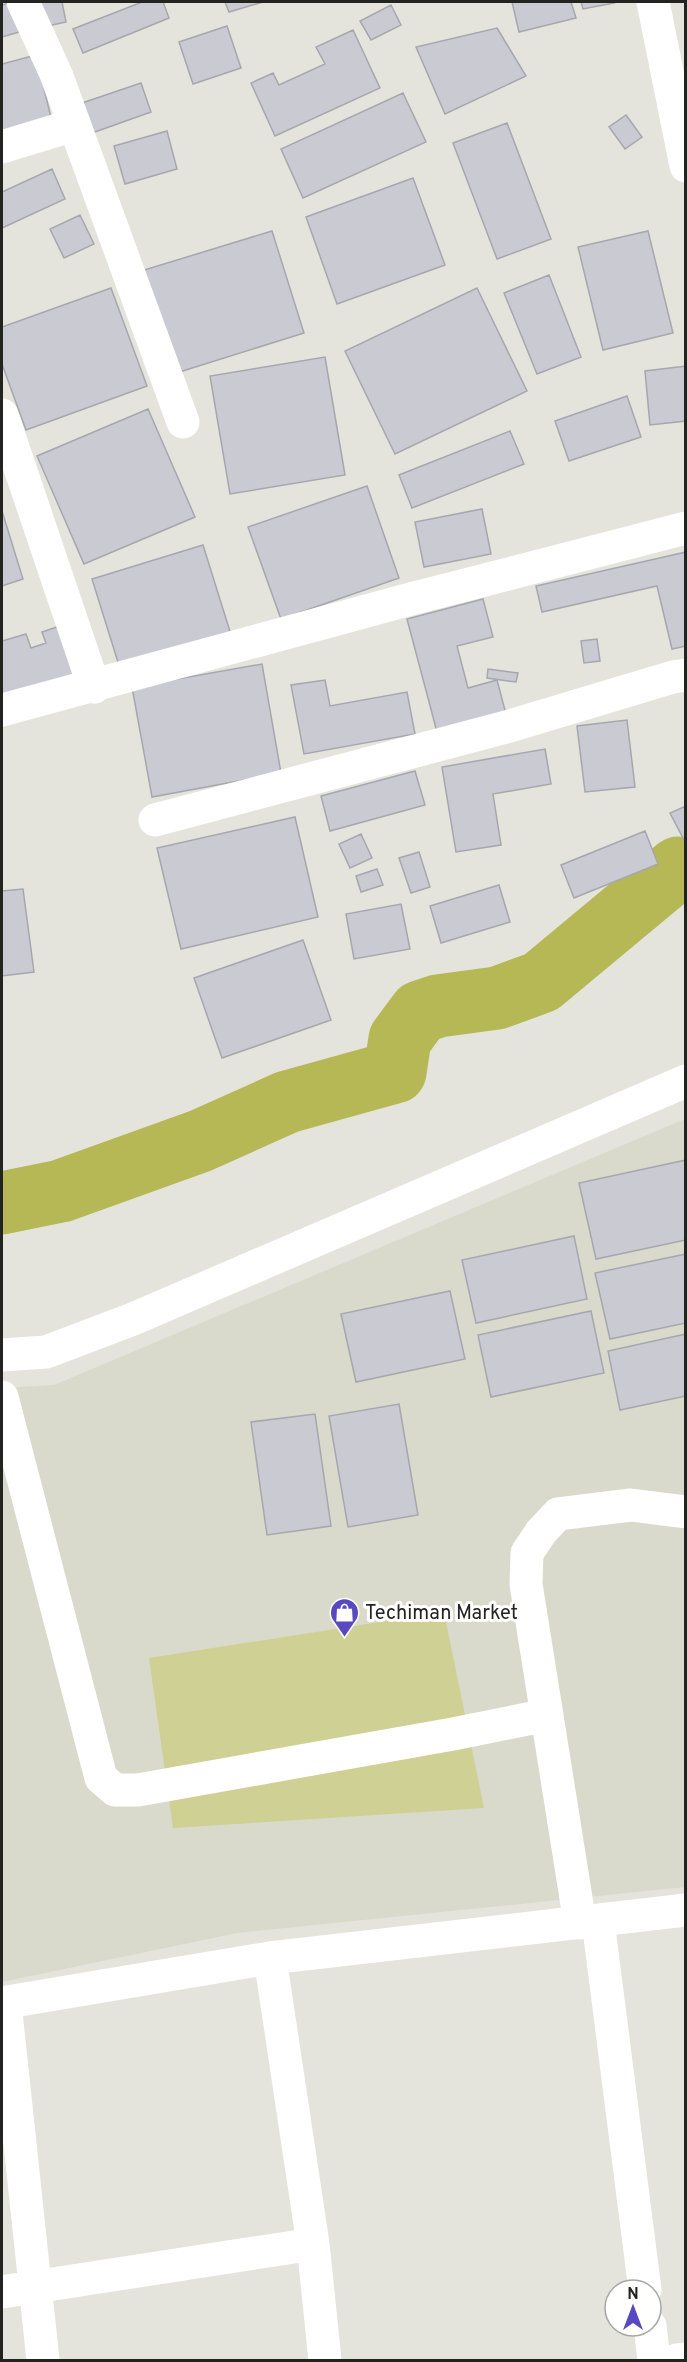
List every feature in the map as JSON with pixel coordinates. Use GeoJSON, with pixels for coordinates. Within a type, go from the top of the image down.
{"type":"FeatureCollection","features":[{"type":"Feature","properties":{"kind":"street"},"geometry":{"type":"LineString","coordinates":[[23,2],[56,74],[183,422]]}},
{"type":"Feature","properties":{"kind":"street"},"geometry":{"type":"LineString","coordinates":[[652,2],[686,166]]}},
{"type":"Feature","properties":{"kind":"street"},"geometry":{"type":"LineString","coordinates":[[2,147],[74,124]]}},
{"type":"Feature","properties":{"kind":"street"},"geometry":{"type":"LineString","coordinates":[[2,415],[94,687]]}},
{"type":"Feature","properties":{"kind":"street"},"geometry":{"type":"LineString","coordinates":[[2,710],[94,687],[407,600],[686,528]]}},
{"type":"Feature","properties":{"kind":"street"},"geometry":{"type":"LineString","coordinates":[[155,820],[510,726],[662,680],[686,675]]}},
{"type":"Feature","properties":{"kind":"street"},"geometry":{"type":"LineString","coordinates":[[2,1355],[46,1352],[133,1319],[686,1081]]}},
{"type":"Feature","properties":{"kind":"street"},"geometry":{"type":"LineString","coordinates":[[2,1397],[101,1778],[115,1790],[138,1790],[547,1715]]}},
{"type":"Feature","properties":{"kind":"street"},"geometry":{"type":"LineString","coordinates":[[643,2278],[589,1922],[547,1715],[526,1584],[527,1552],[558,1514],[631,1505],[686,1512]]}},
{"type":"Feature","properties":{"kind":"street"},"geometry":{"type":"LineString","coordinates":[[43,2361],[3,2003],[270,1958],[686,1910]]}},
{"type":"Feature","properties":{"kind":"street"},"geometry":{"type":"LineString","coordinates":[[270,1958],[313,2244],[325,2361]]}},
{"type":"Feature","properties":{"kind":"street"},"geometry":{"type":"LineString","coordinates":[[2,2292],[313,2244]]}},
{"type":"Feature","properties":{"kind":"street"},"geometry":{"type":"LineString","coordinates":[[651,2338],[654,2361]]}},
{"type":"Feature","properties":{"kind":"street"},"geometry":{"type":"LineString","coordinates":[[677,2361],[686,2359]]}},
{"type":"Feature","properties":{"kind":"shaded area","name":"Techiman Market"},"geometry":{"type":"Polygon","coordinates":[[[685,1119],[685,1887],[237,1933],[2,1982],[2,1388],[54,1385],[685,1119]]]}},
{"type":"Feature","properties":{"kind":"green space"},"geometry":{"type":"Polygon","coordinates":[[[444,1612],[484,1808],[173,1828],[149,1658],[444,1612]]]}},
{"type":"Feature","properties":{"kind":"building"},"geometry":{"type":"Polygon","coordinates":[[[12,2],[26,30],[2,37],[2,5],[12,2]]]}},
{"type":"Feature","properties":{"kind":"building"},"geometry":{"type":"Polygon","coordinates":[[[38,2],[62,2],[66,22],[43,27],[38,2]]]}},
{"type":"Feature","properties":{"kind":"building"},"geometry":{"type":"Polygon","coordinates":[[[142,2],[163,2],[169,18],[83,53],[73,29],[142,2]]]}},
{"type":"Feature","properties":{"kind":"building"},"geometry":{"type":"Polygon","coordinates":[[[225,2],[263,2],[229,12],[225,2]]]}},
{"type":"Feature","properties":{"kind":"building"},"geometry":{"type":"Polygon","coordinates":[[[512,2],[571,2],[576,18],[519,32],[512,2]]]}},
{"type":"Feature","properties":{"kind":"building"},"geometry":{"type":"Polygon","coordinates":[[[581,2],[613,2],[614,3],[583,9],[581,2]]]}},
{"type":"Feature","properties":{"kind":"building"},"geometry":{"type":"Polygon","coordinates":[[[391,5],[401,25],[371,40],[360,21],[391,5]]]}},
{"type":"Feature","properties":{"kind":"building"},"geometry":{"type":"Polygon","coordinates":[[[227,26],[241,68],[193,84],[179,42],[227,26]]]}},
{"type":"Feature","properties":{"kind":"building"},"geometry":{"type":"Polygon","coordinates":[[[497,28],[526,76],[445,114],[416,47],[497,28]]]}},
{"type":"Feature","properties":{"kind":"building"},"geometry":{"type":"Polygon","coordinates":[[[353,30],[380,88],[275,136],[251,83],[273,73],[279,85],[325,64],[316,47],[353,30]]]}},
{"type":"Feature","properties":{"kind":"building"},"geometry":{"type":"Polygon","coordinates":[[[36,55],[53,126],[2,138],[2,64],[36,55]]]}},
{"type":"Feature","properties":{"kind":"building"},"geometry":{"type":"Polygon","coordinates":[[[141,83],[151,112],[92,133],[82,103],[141,83]]]}},
{"type":"Feature","properties":{"kind":"building"},"geometry":{"type":"Polygon","coordinates":[[[403,93],[426,142],[303,198],[281,149],[403,93]]]}},
{"type":"Feature","properties":{"kind":"building"},"geometry":{"type":"Polygon","coordinates":[[[626,115],[642,137],[625,149],[609,127],[626,115]]]}},
{"type":"Feature","properties":{"kind":"building"},"geometry":{"type":"Polygon","coordinates":[[[507,123],[551,239],[497,259],[453,143],[507,123]]]}},
{"type":"Feature","properties":{"kind":"building"},"geometry":{"type":"Polygon","coordinates":[[[167,131],[177,169],[125,184],[114,146],[167,131]]]}},
{"type":"Feature","properties":{"kind":"building"},"geometry":{"type":"Polygon","coordinates":[[[52,169],[65,199],[2,228],[2,192],[52,169]]]}},
{"type":"Feature","properties":{"kind":"building"},"geometry":{"type":"Polygon","coordinates":[[[413,178],[445,265],[337,304],[306,217],[413,178]]]}},
{"type":"Feature","properties":{"kind":"building"},"geometry":{"type":"Polygon","coordinates":[[[80,215],[94,244],[64,258],[50,229],[80,215]]]}},
{"type":"Feature","properties":{"kind":"building"},"geometry":{"type":"Polygon","coordinates":[[[272,231],[304,333],[173,374],[141,271],[272,231]]]}},
{"type":"Feature","properties":{"kind":"building"},"geometry":{"type":"Polygon","coordinates":[[[648,231],[673,333],[603,350],[578,247],[648,231]]]}},
{"type":"Feature","properties":{"kind":"building"},"geometry":{"type":"Polygon","coordinates":[[[549,275],[581,357],[537,374],[504,293],[549,275]]]}},
{"type":"Feature","properties":{"kind":"building"},"geometry":{"type":"Polygon","coordinates":[[[111,288],[147,386],[26,430],[2,364],[2,327],[111,288]]]}},
{"type":"Feature","properties":{"kind":"building"},"geometry":{"type":"Polygon","coordinates":[[[477,288],[527,391],[395,454],[345,351],[477,288]]]}},
{"type":"Feature","properties":{"kind":"building"},"geometry":{"type":"Polygon","coordinates":[[[325,357],[345,475],[230,494],[210,376],[325,357]]]}},
{"type":"Feature","properties":{"kind":"building"},"geometry":{"type":"Polygon","coordinates":[[[686,366],[686,421],[650,425],[645,371],[686,366]]]}},
{"type":"Feature","properties":{"kind":"building"},"geometry":{"type":"Polygon","coordinates":[[[627,396],[641,437],[569,461],[555,421],[627,396]]]}},
{"type":"Feature","properties":{"kind":"building"},"geometry":{"type":"Polygon","coordinates":[[[148,409],[195,517],[84,564],[37,456],[148,409]]]}},
{"type":"Feature","properties":{"kind":"building"},"geometry":{"type":"Polygon","coordinates":[[[510,431],[524,464],[412,508],[399,475],[510,431]]]}},
{"type":"Feature","properties":{"kind":"building"},"geometry":{"type":"Polygon","coordinates":[[[367,486],[399,578],[281,619],[248,527],[367,486]]]}},
{"type":"Feature","properties":{"kind":"building"},"geometry":{"type":"Polygon","coordinates":[[[482,509],[491,554],[424,567],[415,522],[482,509]]]}},
{"type":"Feature","properties":{"kind":"building"},"geometry":{"type":"Polygon","coordinates":[[[2,511],[23,579],[2,586],[2,511]]]}},
{"type":"Feature","properties":{"kind":"building"},"geometry":{"type":"Polygon","coordinates":[[[203,545],[233,641],[122,675],[92,579],[203,545]]]}},
{"type":"Feature","properties":{"kind":"building"},"geometry":{"type":"Polygon","coordinates":[[[686,552],[686,646],[672,649],[657,586],[542,612],[536,586],[686,552]]]}},
{"type":"Feature","properties":{"kind":"building"},"geometry":{"type":"Polygon","coordinates":[[[483,599],[493,637],[457,646],[468,688],[497,680],[506,714],[437,732],[407,619],[483,599]]]}},
{"type":"Feature","properties":{"kind":"building"},"geometry":{"type":"Polygon","coordinates":[[[63,625],[79,677],[2,701],[2,641],[26,634],[31,648],[46,643],[42,632],[63,625]]]}},
{"type":"Feature","properties":{"kind":"building"},"geometry":{"type":"Polygon","coordinates":[[[597,639],[600,661],[584,663],[581,641],[597,639]]]}},
{"type":"Feature","properties":{"kind":"building"},"geometry":{"type":"Polygon","coordinates":[[[262,664],[281,773],[152,797],[132,687],[262,664]]]}},
{"type":"Feature","properties":{"kind":"building"},"geometry":{"type":"Polygon","coordinates":[[[488,669],[518,673],[516,682],[487,678],[488,669]]]}},
{"type":"Feature","properties":{"kind":"building"},"geometry":{"type":"Polygon","coordinates":[[[325,680],[330,706],[407,692],[415,734],[304,754],[291,685],[325,680]]]}},
{"type":"Feature","properties":{"kind":"building"},"geometry":{"type":"Polygon","coordinates":[[[627,720],[635,787],[585,792],[577,726],[627,720]]]}},
{"type":"Feature","properties":{"kind":"building"},"geometry":{"type":"Polygon","coordinates":[[[545,749],[551,784],[493,794],[501,845],[456,852],[442,767],[545,749]]]}},
{"type":"Feature","properties":{"kind":"building"},"geometry":{"type":"Polygon","coordinates":[[[415,771],[425,805],[330,831],[321,796],[415,771]]]}},
{"type":"Feature","properties":{"kind":"building"},"geometry":{"type":"Polygon","coordinates":[[[686,806],[686,839],[684,840],[670,813],[686,806]]]}},
{"type":"Feature","properties":{"kind":"building"},"geometry":{"type":"Polygon","coordinates":[[[295,817],[318,917],[181,949],[157,848],[295,817]]]}},
{"type":"Feature","properties":{"kind":"building"},"geometry":{"type":"Polygon","coordinates":[[[645,831],[658,864],[574,898],[561,865],[645,831]]]}},
{"type":"Feature","properties":{"kind":"building"},"geometry":{"type":"Polygon","coordinates":[[[361,834],[372,858],[350,868],[339,844],[361,834]]]}},
{"type":"Feature","properties":{"kind":"building"},"geometry":{"type":"Polygon","coordinates":[[[419,852],[430,887],[411,893],[399,858],[419,852]]]}},
{"type":"Feature","properties":{"kind":"building"},"geometry":{"type":"Polygon","coordinates":[[[377,869],[383,885],[361,892],[356,876],[377,869]]]}},
{"type":"Feature","properties":{"kind":"building"},"geometry":{"type":"Polygon","coordinates":[[[499,885],[510,922],[441,943],[430,906],[499,885]]]}},
{"type":"Feature","properties":{"kind":"building"},"geometry":{"type":"Polygon","coordinates":[[[23,889],[34,972],[2,976],[2,891],[23,889]]]}},
{"type":"Feature","properties":{"kind":"building"},"geometry":{"type":"Polygon","coordinates":[[[401,904],[410,949],[354,959],[346,914],[401,904]]]}},
{"type":"Feature","properties":{"kind":"building"},"geometry":{"type":"Polygon","coordinates":[[[303,940],[331,1020],[222,1058],[194,978],[303,940]]]}},
{"type":"Feature","properties":{"kind":"building"},"geometry":{"type":"Polygon","coordinates":[[[686,1160],[686,1240],[596,1259],[579,1183],[686,1160]]]}},
{"type":"Feature","properties":{"kind":"building"},"geometry":{"type":"Polygon","coordinates":[[[574,1236],[587,1299],[476,1323],[462,1260],[574,1236]]]}},
{"type":"Feature","properties":{"kind":"building"},"geometry":{"type":"Polygon","coordinates":[[[686,1254],[686,1323],[610,1339],[595,1273],[686,1254]]]}},
{"type":"Feature","properties":{"kind":"building"},"geometry":{"type":"Polygon","coordinates":[[[450,1291],[465,1359],[356,1382],[341,1314],[450,1291]]]}},
{"type":"Feature","properties":{"kind":"building"},"geometry":{"type":"Polygon","coordinates":[[[591,1311],[604,1373],[491,1397],[478,1335],[591,1311]]]}},
{"type":"Feature","properties":{"kind":"building"},"geometry":{"type":"Polygon","coordinates":[[[686,1334],[686,1396],[620,1410],[608,1351],[686,1334]]]}},
{"type":"Feature","properties":{"kind":"building"},"geometry":{"type":"Polygon","coordinates":[[[399,1404],[418,1515],[348,1527],[329,1416],[399,1404]]]}},
{"type":"Feature","properties":{"kind":"building"},"geometry":{"type":"Polygon","coordinates":[[[315,1414],[331,1526],[267,1535],[251,1422],[315,1414]]]}},
{"type":"Feature","properties":{"kind":"waterway"},"geometry":{"type":"LineString","coordinates":[[2,1203],[61,1191],[200,1141],[287,1102],[395,1072],[400,1039],[420,1012],[438,1006],[497,998],[541,982],[678,868]]}},
{"type":"Feature","properties":{"kind":"place","name":"Techiman Market"},"geometry":{"type":"Point","coordinates":[344,1638]}}]}
